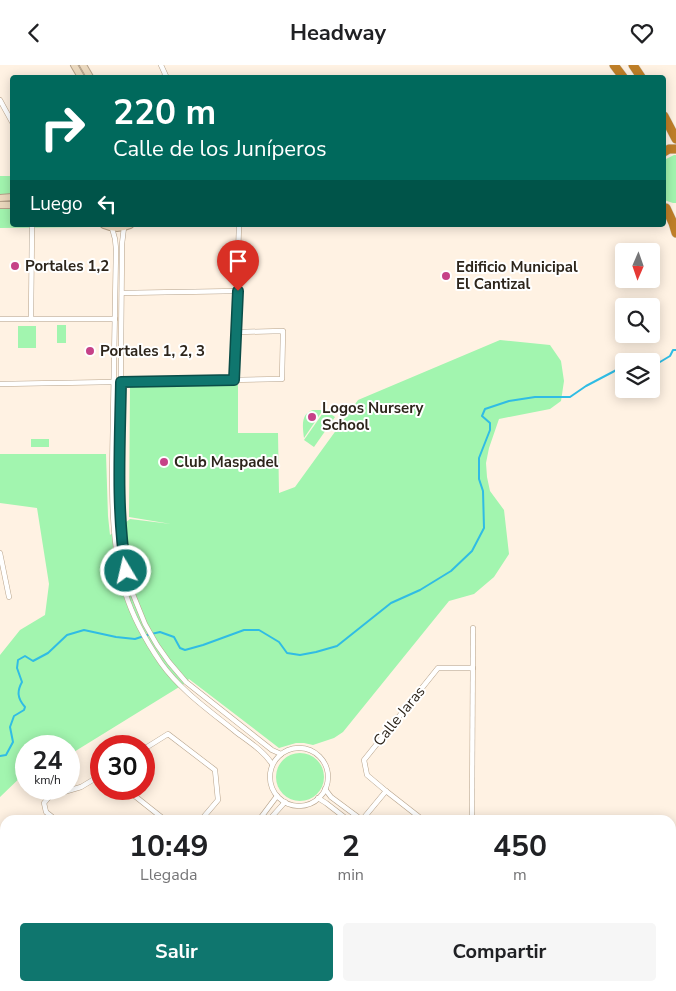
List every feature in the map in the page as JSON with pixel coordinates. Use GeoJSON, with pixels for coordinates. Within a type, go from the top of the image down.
{"type":"FeatureCollection","features":[{"type":"Feature","properties":{"kind":"highway"},"geometry":{"type":"LineString","coordinates":[[666,120],[676,139]]}},
{"type":"Feature","properties":{"kind":"highway"},"geometry":{"type":"LineString","coordinates":[[666,209],[676,233]]}},
{"type":"Feature","properties":{"kind":"main road"},"geometry":{"type":"LineString","coordinates":[[112,228],[120,227]]}},
{"type":"Feature","properties":{"kind":"street"},"geometry":{"type":"LineString","coordinates":[[0,100],[10,118]]}},
{"type":"Feature","properties":{"kind":"street"},"geometry":{"type":"LineString","coordinates":[[31,319],[32,227]]}},
{"type":"Feature","properties":{"kind":"street"},"geometry":{"type":"LineString","coordinates":[[127,227],[122,239],[120,464],[122,547],[132,592],[145,624],[157,645],[186,682],[272,750],[281,754]]}},
{"type":"Feature","properties":{"kind":"street"},"geometry":{"type":"LineString","coordinates":[[234,380],[240,227]]}},
{"type":"Feature","properties":{"kind":"street"},"geometry":{"type":"LineString","coordinates":[[112,228],[115,239],[112,464],[116,546],[126,594],[139,627],[151,648],[182,687],[267,756],[272,764]]}},
{"type":"Feature","properties":{"kind":"street"},"geometry":{"type":"LineString","coordinates":[[122,293],[238,291]]}},
{"type":"Feature","properties":{"kind":"street"},"geometry":{"type":"LineString","coordinates":[[0,319],[115,319]]}},
{"type":"Feature","properties":{"kind":"street"},"geometry":{"type":"LineString","coordinates":[[121,382],[282,379],[283,331],[237,332]]}},
{"type":"Feature","properties":{"kind":"street"},"geometry":{"type":"LineString","coordinates":[[0,384],[114,382]]}},
{"type":"Feature","properties":{"kind":"street"},"geometry":{"type":"LineString","coordinates":[[0,553],[2,570],[10,597]]}},
{"type":"Feature","properties":{"kind":"street"},"geometry":{"type":"LineString","coordinates":[[472,815],[473,628]]}},
{"type":"Feature","properties":{"kind":"street","name":"Calle Jaras"},"geometry":{"type":"LineString","coordinates":[[417,815],[367,775],[364,760],[438,668],[473,668]]}},
{"type":"Feature","properties":{"kind":"street"},"geometry":{"type":"LineString","coordinates":[[155,743],[168,735],[214,771],[218,800],[205,815]]}},
{"type":"Feature","properties":{"kind":"street"},"geometry":{"type":"LineString","coordinates":[[302,748],[310,750],[322,759],[328,773],[328,781],[318,799],[305,805],[291,805],[277,796],[270,784],[270,771],[272,764],[281,754],[287,750],[302,748]]}},
{"type":"Feature","properties":{"kind":"street"},"geometry":{"type":"LineString","coordinates":[[50,815],[46,812],[44,803],[50,796],[81,787],[90,782]]}},
{"type":"Feature","properties":{"kind":"street"},"geometry":{"type":"LineString","coordinates":[[325,789],[331,797],[355,815]]}},
{"type":"Feature","properties":{"kind":"street"},"geometry":{"type":"LineString","coordinates":[[366,815],[386,791]]}},
{"type":"Feature","properties":{"kind":"street"},"geometry":{"type":"LineString","coordinates":[[263,815],[277,796]]}},
{"type":"Feature","properties":{"kind":"street"},"geometry":{"type":"LineString","coordinates":[[318,799],[342,815]]}},
{"type":"Feature","properties":{"kind":"street"},"geometry":{"type":"LineString","coordinates":[[140,800],[159,815]]}},
{"type":"Feature","properties":{"kind":"street"},"geometry":{"type":"LineString","coordinates":[[273,815],[285,802]]}},
{"type":"Feature","properties":{"kind":"green space"},"geometry":{"type":"Polygon","coordinates":[[[676,155],[676,203],[666,201],[666,159],[676,155]]]}},
{"type":"Feature","properties":{"kind":"green space"},"geometry":{"type":"Polygon","coordinates":[[[0,176],[10,176],[10,227],[92,227],[0,228],[0,176]]]}},
{"type":"Feature","properties":{"kind":"green space"},"geometry":{"type":"Polygon","coordinates":[[[57,325],[66,325],[66,343],[57,343],[57,325]]]}},
{"type":"Feature","properties":{"kind":"green space"},"geometry":{"type":"Polygon","coordinates":[[[18,326],[36,326],[36,348],[18,348],[18,326]]]}},
{"type":"Feature","properties":{"kind":"green space"},"geometry":{"type":"Polygon","coordinates":[[[500,340],[550,345],[561,361],[564,381],[561,401],[550,409],[499,419],[489,448],[486,463],[487,477],[490,491],[504,510],[509,554],[494,577],[474,594],[449,601],[343,732],[334,738],[313,745],[296,743],[279,748],[189,679],[184,684],[101,735],[90,735],[90,742],[80,748],[80,735],[15,735],[15,783],[0,797],[0,655],[20,630],[45,615],[49,584],[37,508],[0,503],[0,454],[106,454],[110,535],[130,519],[171,524],[129,517],[130,386],[238,385],[238,433],[278,433],[279,493],[295,487],[358,400],[500,340]]]}},
{"type":"Feature","properties":{"kind":"green space"},"geometry":{"type":"Polygon","coordinates":[[[313,410],[323,410],[304,438],[304,418],[313,410]]]}},
{"type":"Feature","properties":{"kind":"green space"},"geometry":{"type":"Polygon","coordinates":[[[325,410],[335,417],[314,447],[304,440],[325,410]]]}},
{"type":"Feature","properties":{"kind":"green space"},"geometry":{"type":"Polygon","coordinates":[[[31,439],[49,439],[49,447],[31,447],[31,439]]]}},
{"type":"Feature","properties":{"kind":"green space"},"geometry":{"type":"Polygon","coordinates":[[[295,753],[305,753],[314,757],[320,763],[324,777],[320,791],[314,797],[305,801],[295,801],[286,797],[280,791],[276,782],[276,772],[280,763],[286,757],[295,753]]]}},
{"type":"Feature","properties":{"kind":"waterway"},"geometry":{"type":"LineString","coordinates":[[660,362],[670,356],[673,350],[676,350]]}},
{"type":"Feature","properties":{"kind":"waterway"},"geometry":{"type":"LineString","coordinates":[[0,756],[6,755],[13,742],[10,727],[14,716],[24,710],[25,707],[20,701],[19,695],[19,688],[22,682],[17,668],[18,660],[25,656],[33,661],[48,653],[67,635],[84,630],[135,639],[160,632],[174,637],[180,648],[185,650],[244,630],[259,630],[279,642],[287,653],[300,655],[337,646],[391,603],[420,590],[451,571],[472,551],[484,528],[483,491],[479,479],[479,458],[490,430],[490,423],[482,416],[485,409],[509,401],[535,397],[570,397],[615,371]]}},
{"type":"Feature","properties":{"kind":"place","name":"Portales 1,2"},"geometry":{"type":"Point","coordinates":[15,266]}},
{"type":"Feature","properties":{"kind":"place","name":"Edificio Municipal El Cantizal"},"geometry":{"type":"Point","coordinates":[446,276]}},
{"type":"Feature","properties":{"kind":"place","name":"Portales 1, 2, 3"},"geometry":{"type":"Point","coordinates":[90,351]}},
{"type":"Feature","properties":{"kind":"place","name":"Logos Nursery School"},"geometry":{"type":"Point","coordinates":[312,417]}},
{"type":"Feature","properties":{"kind":"place","name":"Club Maspadel"},"geometry":{"type":"Point","coordinates":[164,462]}},
{"type":"Feature","properties":{"kind":"route"},"geometry":{"type":"LineString","coordinates":[[126,571],[122,547],[121,521],[121,382],[234,380],[238,291]]}}]}
